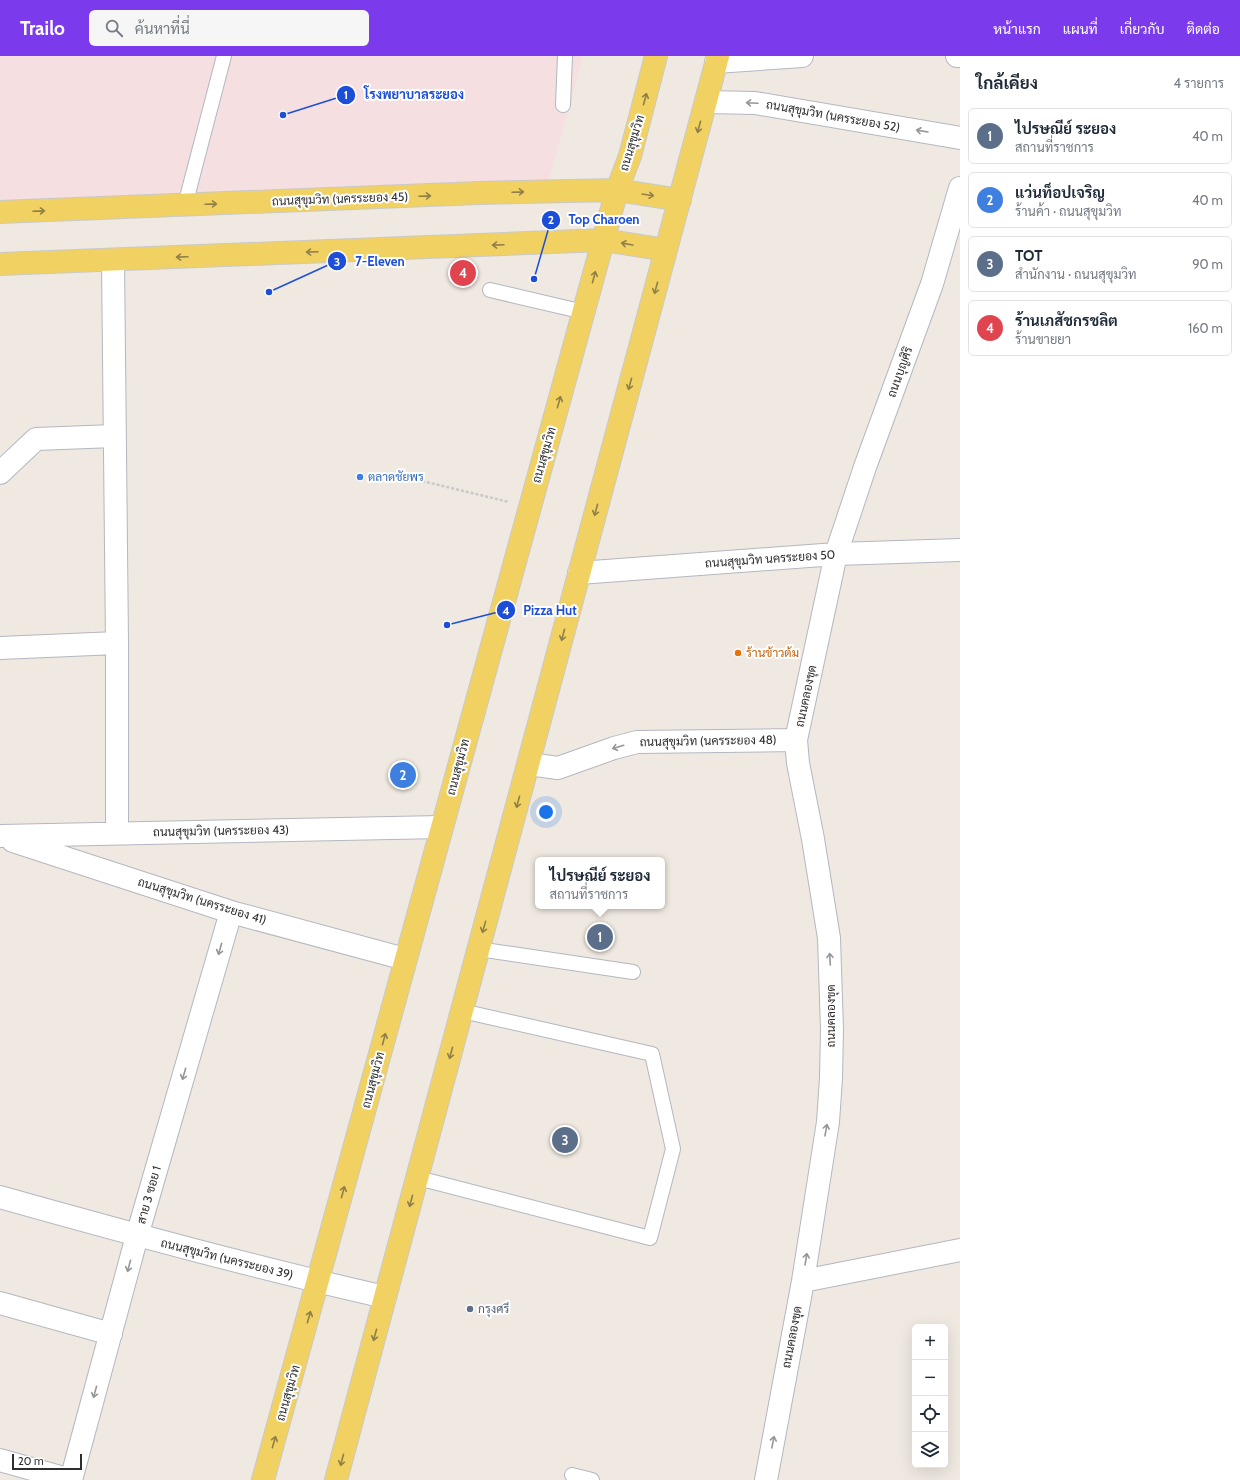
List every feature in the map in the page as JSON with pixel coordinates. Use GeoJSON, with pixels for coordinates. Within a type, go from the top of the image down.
{"type":"FeatureCollection","features":[{"type":"Feature","properties":{"kind":"main road","name":"ถนนสุขุมวิท"},"geometry":{"type":"LineString","coordinates":[[264,1480],[529,507],[617,190],[630,156],[656,56]]}},
{"type":"Feature","properties":{"kind":"main road"},"geometry":{"type":"LineString","coordinates":[[336,1480],[717,59]]}},
{"type":"Feature","properties":{"kind":"main road","name":"ถนนสุขุมวิท (นครระยอง 45)"},"geometry":{"type":"LineString","coordinates":[[0,212],[617,190],[680,200]]}},
{"type":"Feature","properties":{"kind":"main road"},"geometry":{"type":"LineString","coordinates":[[0,264],[604,240],[666,250]]}},
{"type":"Feature","properties":{"kind":"street"},"geometry":{"type":"LineString","coordinates":[[717,59],[802,56]]}},
{"type":"Feature","properties":{"kind":"street","name":"ถนนสุขุมวิท (นครระยอง 52)"},"geometry":{"type":"LineString","coordinates":[[706,102],[755,103],[960,138]]}},
{"type":"Feature","properties":{"kind":"street","name":"ถนนบุญศิริ"},"geometry":{"type":"LineString","coordinates":[[836,554],[865,467],[932,284],[960,188]]}},
{"type":"Feature","properties":{"kind":"street"},"geometry":{"type":"LineString","coordinates":[[113,260],[117,643],[117,833]]}},
{"type":"Feature","properties":{"kind":"street"},"geometry":{"type":"LineString","coordinates":[[0,474],[36,439],[114,436]]}},
{"type":"Feature","properties":{"kind":"street","name":"ถนนสุขุมวิท นครระยอง 50"},"geometry":{"type":"LineString","coordinates":[[580,573],[836,554],[960,550]]}},
{"type":"Feature","properties":{"kind":"street","name":"ถนนคลองขุด"},"geometry":{"type":"LineString","coordinates":[[766,1480],[803,1281],[828,1122],[832,1030],[829,938],[813,839],[798,764],[796,740],[836,554]]}},
{"type":"Feature","properties":{"kind":"street"},"geometry":{"type":"LineString","coordinates":[[0,648],[117,643]]}},
{"type":"Feature","properties":{"kind":"street","name":"ถนนสุขุมวิท (นครระยอง 48)"},"geometry":{"type":"LineString","coordinates":[[529,764],[558,768],[614,748],[637,742],[796,740]]}},
{"type":"Feature","properties":{"kind":"street","name":"ถนนสุขุมวิท (นครระยอง 43)"},"geometry":{"type":"LineString","coordinates":[[0,836],[441,827]]}},
{"type":"Feature","properties":{"kind":"street","name":"ถนนสุขุมวิท (นครระยอง 41)"},"geometry":{"type":"LineString","coordinates":[[0,836],[231,912],[405,959]]}},
{"type":"Feature","properties":{"kind":"street","name":"สาย 3 ซอย 1"},"geometry":{"type":"LineString","coordinates":[[71,1480],[137,1236],[231,912]]}},
{"type":"Feature","properties":{"kind":"street","name":"ถนนสุขุมวิท (นครระยอง 39)"},"geometry":{"type":"LineString","coordinates":[[0,1197],[137,1236],[318,1282],[386,1297]]}},
{"type":"Feature","properties":{"kind":"street"},"geometry":{"type":"LineString","coordinates":[[803,1281],[960,1250]]}},
{"type":"Feature","properties":{"kind":"street"},"geometry":{"type":"LineString","coordinates":[[0,1304],[111,1334]]}},
{"type":"Feature","properties":{"kind":"street"},"geometry":{"type":"LineString","coordinates":[[0,1460],[71,1480]]}},
{"type":"Feature","properties":{"kind":"lane"},"geometry":{"type":"LineString","coordinates":[[184,205],[224,56]]}},
{"type":"Feature","properties":{"kind":"lane"},"geometry":{"type":"LineString","coordinates":[[563,105],[565,56]]}},
{"type":"Feature","properties":{"kind":"lane"},"geometry":{"type":"LineString","coordinates":[[490,290],[584,312]]}},
{"type":"Feature","properties":{"kind":"lane"},"geometry":{"type":"LineString","coordinates":[[478,949],[633,972]]}},
{"type":"Feature","properties":{"kind":"lane"},"geometry":{"type":"LineString","coordinates":[[418,1178],[650,1238],[673,1149],[652,1054],[462,1011]]}},
{"type":"Feature","properties":{"kind":"lane"},"geometry":{"type":"LineString","coordinates":[[572,1475],[592,1480]]}},
{"type":"Feature","properties":{"kind":"path"},"geometry":{"type":"LineString","coordinates":[[422,481],[529,507]]}},
{"type":"Feature","properties":{"kind":"shaded area"},"geometry":{"type":"Polygon","coordinates":[[[0,56],[583,56],[546,191],[0,212],[0,56]]]}},
{"type":"Feature","properties":{"kind":"place","name":"โรงพยาบาลระยอง"},"geometry":{"type":"Point","coordinates":[283,115]}},
{"type":"Feature","properties":{"kind":"place","name":"ร้านเภสัชกรชลิต"},"geometry":{"type":"Point","coordinates":[463,273]}},
{"type":"Feature","properties":{"kind":"place","name":"Top Charoen"},"geometry":{"type":"Point","coordinates":[534,279]}},
{"type":"Feature","properties":{"kind":"place","name":"7-Eleven"},"geometry":{"type":"Point","coordinates":[269,292]}},
{"type":"Feature","properties":{"kind":"place","name":"ตลาดชัยพร"},"geometry":{"type":"Point","coordinates":[360,477]}},
{"type":"Feature","properties":{"kind":"place","name":"Pizza Hut"},"geometry":{"type":"Point","coordinates":[447,625]}},
{"type":"Feature","properties":{"kind":"place","name":"ร้านข้าวต้ม"},"geometry":{"type":"Point","coordinates":[738,653]}},
{"type":"Feature","properties":{"kind":"place","name":"แว่นท็อปเจริญ"},"geometry":{"type":"Point","coordinates":[403,775]}},
{"type":"Feature","properties":{"kind":"place","name":"ไปรษณีย์ ระยอง"},"geometry":{"type":"Point","coordinates":[600,937]}},
{"type":"Feature","properties":{"kind":"place","name":"TOT"},"geometry":{"type":"Point","coordinates":[565,1140]}},
{"type":"Feature","properties":{"kind":"place","name":"กรุงศรี"},"geometry":{"type":"Point","coordinates":[470,1309]}}]}
